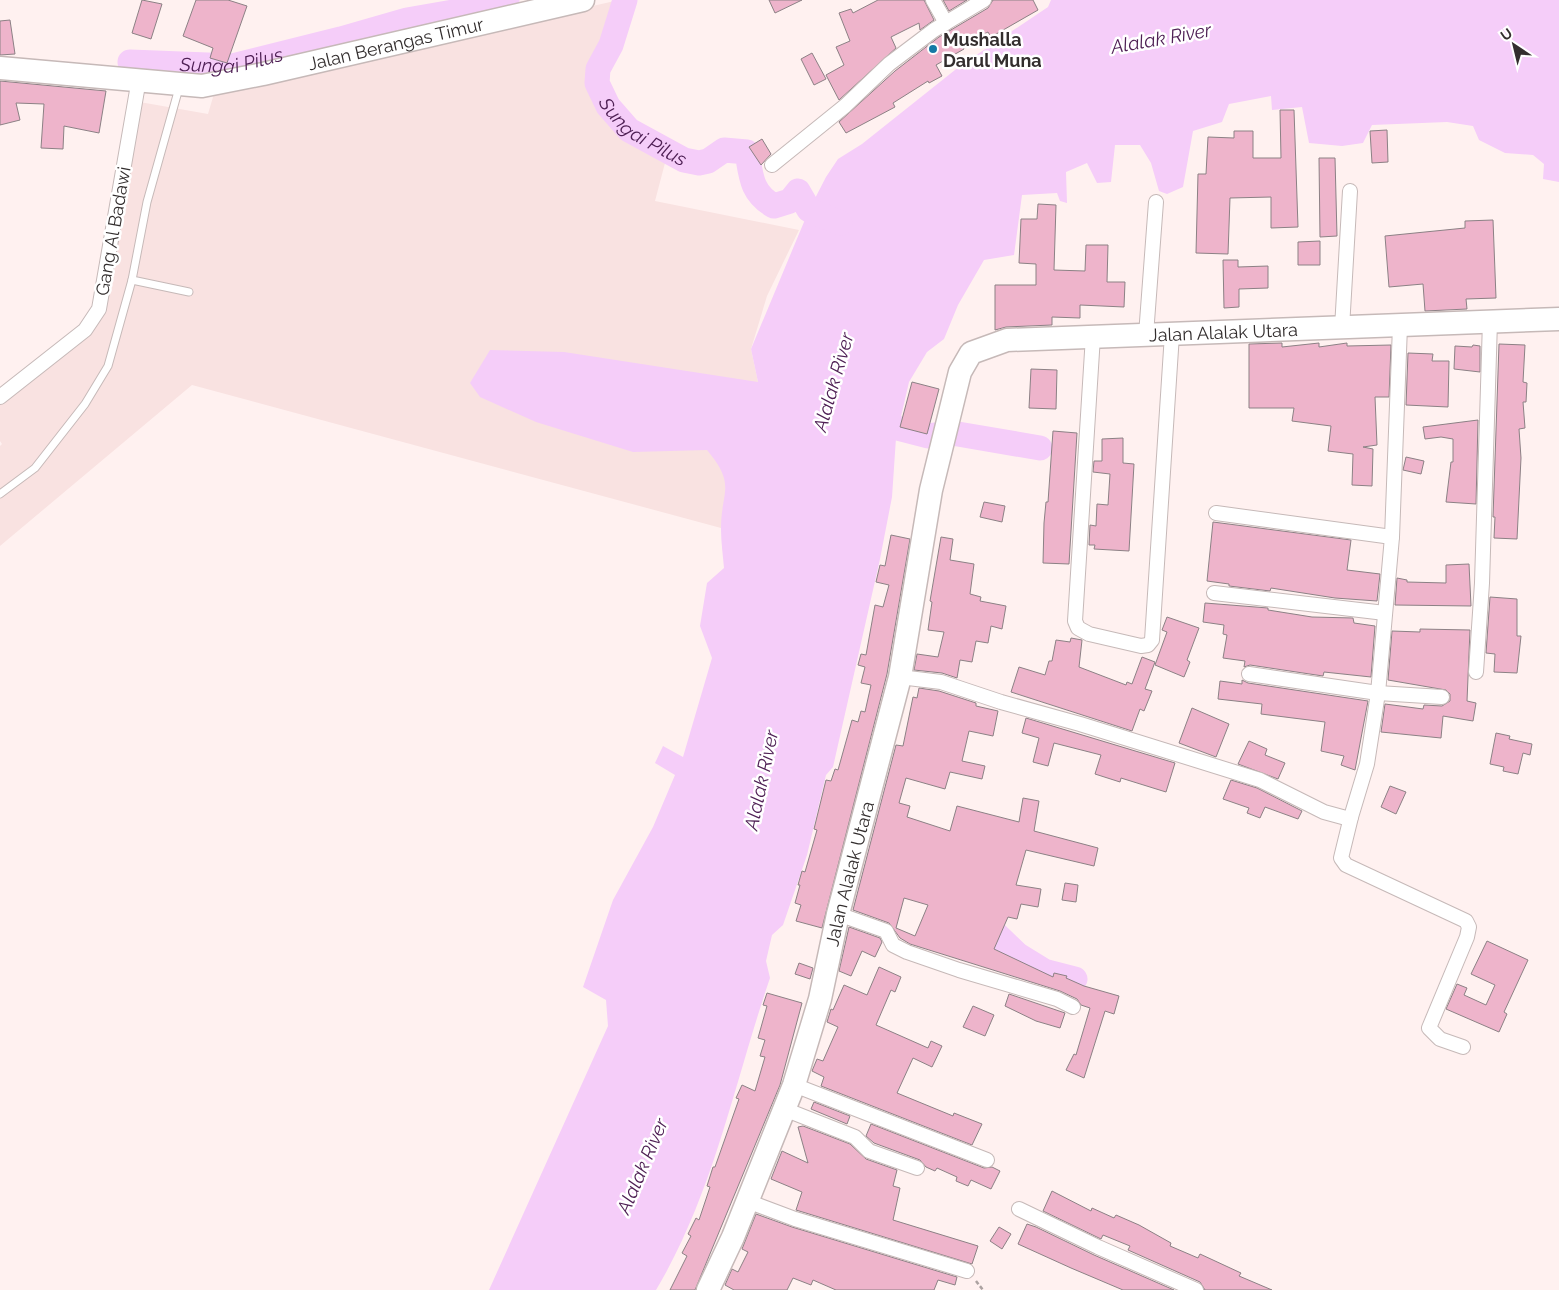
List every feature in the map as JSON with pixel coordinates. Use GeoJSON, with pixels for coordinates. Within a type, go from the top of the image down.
{"type":"FeatureCollection","features":[{"type":"Feature","properties":{"kind":"main road","name":"Jalan Berangas Timur"},"geometry":{"type":"LineString","coordinates":[[0,68],[202,86],[263,74],[583,0]]}},
{"type":"Feature","properties":{"kind":"main road","name":"Jalan Alalak Utara"},"geometry":{"type":"LineString","coordinates":[[708,1290],[747,1201],[794,1085],[820,999],[838,914],[900,676],[931,490],[943,435],[960,372],[971,354],[1007,340],[1559,319]]}},
{"type":"Feature","properties":{"kind":"street"},"geometry":{"type":"LineString","coordinates":[[933,0],[946,23]]}},
{"type":"Feature","properties":{"kind":"street"},"geometry":{"type":"LineString","coordinates":[[772,165],[845,106],[889,64],[946,23],[984,0]]}},
{"type":"Feature","properties":{"kind":"street","name":"Gang Al Badawi"},"geometry":{"type":"LineString","coordinates":[[0,397],[85,330],[99,309],[139,79]]}},
{"type":"Feature","properties":{"kind":"street"},"geometry":{"type":"LineString","coordinates":[[1342,328],[1350,191]]}},
{"type":"Feature","properties":{"kind":"street"},"geometry":{"type":"LineString","coordinates":[[1146,335],[1156,202]]}},
{"type":"Feature","properties":{"kind":"street"},"geometry":{"type":"LineString","coordinates":[[1476,672],[1482,583],[1490,321]]}},
{"type":"Feature","properties":{"kind":"street"},"geometry":{"type":"LineString","coordinates":[[1400,326],[1392,537],[1378,693],[1367,764],[1341,858],[1346,865],[1466,920],[1469,927],[1467,937],[1429,1028],[1440,1039],[1463,1048]]}},
{"type":"Feature","properties":{"kind":"street"},"geometry":{"type":"LineString","coordinates":[[1093,336],[1075,620],[1078,628],[1088,634],[1141,646],[1148,644],[1152,640],[1172,334]]}},
{"type":"Feature","properties":{"kind":"street"},"geometry":{"type":"LineString","coordinates":[[1216,513],[1392,537]]}},
{"type":"Feature","properties":{"kind":"street"},"geometry":{"type":"LineString","coordinates":[[1214,593],[1385,613]]}},
{"type":"Feature","properties":{"kind":"street"},"geometry":{"type":"LineString","coordinates":[[1249,674],[1378,693],[1442,697]]}},
{"type":"Feature","properties":{"kind":"street"},"geometry":{"type":"LineString","coordinates":[[900,676],[941,682],[1001,702],[1118,735],[1260,780],[1324,812],[1346,818],[1351,817]]}},
{"type":"Feature","properties":{"kind":"street"},"geometry":{"type":"LineString","coordinates":[[838,914],[886,931],[893,945],[907,952],[959,970],[1057,999],[1073,1007]]}},
{"type":"Feature","properties":{"kind":"street"},"geometry":{"type":"LineString","coordinates":[[794,1085],[987,1160]]}},
{"type":"Feature","properties":{"kind":"street"},"geometry":{"type":"LineString","coordinates":[[784,1109],[855,1137],[869,1150],[917,1168]]}},
{"type":"Feature","properties":{"kind":"street"},"geometry":{"type":"LineString","coordinates":[[747,1201],[795,1219],[968,1270]]}},
{"type":"Feature","properties":{"kind":"street"},"geometry":{"type":"LineString","coordinates":[[1018,1209],[1196,1290]]}},
{"type":"Feature","properties":{"kind":"lane"},"geometry":{"type":"LineString","coordinates":[[0,494],[35,468],[85,404],[108,366],[132,280],[147,202],[180,85]]}},
{"type":"Feature","properties":{"kind":"lane"},"geometry":{"type":"LineString","coordinates":[[132,280],[189,292]]}},
{"type":"Feature","properties":{"kind":"shaded area"},"geometry":{"type":"Polygon","coordinates":[[[624,0],[589,72],[594,100],[621,136],[665,163],[655,201],[799,230],[767,296],[751,349],[758,382],[745,382],[721,528],[192,385],[0,546],[0,446],[2,444],[0,441],[0,396],[85,329],[101,305],[134,101],[208,114],[216,87],[351,61],[624,0]]]}},
{"type":"Feature","properties":{"kind":"water","name":"Alalak River"},"geometry":{"type":"Polygon","coordinates":[[[1051,0],[1559,0],[1559,182],[1543,179],[1544,164],[1533,155],[1505,153],[1479,140],[1473,126],[1447,122],[1372,125],[1363,143],[1342,146],[1309,143],[1302,107],[1272,110],[1271,96],[1229,104],[1222,122],[1193,131],[1183,187],[1167,194],[1159,191],[1151,163],[1140,145],[1115,145],[1111,182],[1097,183],[1087,163],[1066,172],[1067,203],[1060,201],[1057,193],[1022,195],[1014,255],[984,260],[958,305],[944,339],[927,352],[909,382],[896,438],[892,497],[880,559],[833,767],[826,775],[807,855],[783,925],[772,935],[766,961],[770,978],[721,1137],[693,1215],[676,1253],[656,1290],[489,1290],[608,1026],[606,1000],[583,987],[613,900],[653,827],[675,775],[655,763],[663,746],[683,757],[712,658],[700,626],[707,583],[724,568],[721,529],[725,481],[722,472],[707,450],[633,452],[536,422],[480,397],[470,383],[490,350],[564,352],[758,382],[751,349],[809,210],[826,177],[838,159],[862,144],[960,66],[1048,7],[1051,0]]]}},
{"type":"Feature","properties":{"kind":"building"},"geometry":{"type":"Polygon","coordinates":[[[142,0],[162,4],[151,39],[132,33],[142,0]]]}},
{"type":"Feature","properties":{"kind":"building"},"geometry":{"type":"Polygon","coordinates":[[[196,0],[228,0],[247,6],[227,63],[210,58],[213,48],[183,36],[196,0]]]}},
{"type":"Feature","properties":{"kind":"building"},"geometry":{"type":"Polygon","coordinates":[[[769,0],[802,0],[775,13],[769,0]]]}},
{"type":"Feature","properties":{"kind":"building"},"geometry":{"type":"Polygon","coordinates":[[[878,0],[924,0],[934,20],[920,30],[919,23],[891,37],[896,48],[839,100],[826,75],[844,65],[836,47],[850,41],[839,13],[851,9],[853,13],[878,0]]]}},
{"type":"Feature","properties":{"kind":"building"},"geometry":{"type":"Polygon","coordinates":[[[943,0],[967,0],[949,11],[943,0]]]}},
{"type":"Feature","properties":{"kind":"building"},"geometry":{"type":"Polygon","coordinates":[[[993,0],[1033,0],[1038,10],[991,37],[988,32],[962,45],[964,49],[936,65],[942,76],[929,83],[928,81],[893,103],[895,107],[846,133],[839,122],[895,71],[939,37],[988,8],[993,0]]]}},
{"type":"Feature","properties":{"kind":"building"},"geometry":{"type":"Polygon","coordinates":[[[10,20],[15,54],[0,55],[0,21],[10,20]]]}},
{"type":"Feature","properties":{"kind":"building"},"geometry":{"type":"Polygon","coordinates":[[[812,53],[826,79],[814,85],[801,59],[812,53]]]}},
{"type":"Feature","properties":{"kind":"building"},"geometry":{"type":"Polygon","coordinates":[[[0,81],[106,91],[99,133],[64,126],[63,149],[41,148],[44,104],[16,103],[20,120],[0,125],[0,81]]]}},
{"type":"Feature","properties":{"kind":"building"},"geometry":{"type":"Polygon","coordinates":[[[1280,110],[1294,110],[1298,227],[1271,228],[1271,197],[1230,198],[1228,254],[1196,253],[1198,174],[1206,174],[1208,137],[1234,138],[1234,131],[1253,131],[1253,158],[1281,158],[1280,110]]]}},
{"type":"Feature","properties":{"kind":"building"},"geometry":{"type":"Polygon","coordinates":[[[1387,130],[1388,162],[1372,163],[1370,131],[1387,130]]]}},
{"type":"Feature","properties":{"kind":"building"},"geometry":{"type":"Polygon","coordinates":[[[762,139],[771,154],[761,165],[749,147],[762,139]]]}},
{"type":"Feature","properties":{"kind":"building"},"geometry":{"type":"Polygon","coordinates":[[[1319,158],[1335,158],[1337,236],[1320,237],[1319,158]]]}},
{"type":"Feature","properties":{"kind":"building"},"geometry":{"type":"Polygon","coordinates":[[[1038,204],[1056,205],[1054,270],[1085,271],[1086,245],[1108,245],[1107,282],[1125,282],[1124,307],[1080,305],[1080,318],[1052,317],[1052,325],[1006,327],[995,330],[995,285],[1036,285],[1036,264],[1019,263],[1021,219],[1037,219],[1038,204]]]}},
{"type":"Feature","properties":{"kind":"building"},"geometry":{"type":"Polygon","coordinates":[[[1493,220],[1496,298],[1466,299],[1467,309],[1425,311],[1423,284],[1389,287],[1385,236],[1465,228],[1465,221],[1493,220]]]}},
{"type":"Feature","properties":{"kind":"building"},"geometry":{"type":"Polygon","coordinates":[[[1320,241],[1320,265],[1298,265],[1298,242],[1320,241]]]}},
{"type":"Feature","properties":{"kind":"building"},"geometry":{"type":"Polygon","coordinates":[[[1223,260],[1238,260],[1238,267],[1268,266],[1268,288],[1239,289],[1239,307],[1224,308],[1223,260]]]}},
{"type":"Feature","properties":{"kind":"building"},"geometry":{"type":"Polygon","coordinates":[[[1282,343],[1282,347],[1319,343],[1319,347],[1347,343],[1347,346],[1391,345],[1389,397],[1375,397],[1377,445],[1363,447],[1373,449],[1372,486],[1352,485],[1353,454],[1328,451],[1331,426],[1292,421],[1294,408],[1249,408],[1249,344],[1282,343]]]}},
{"type":"Feature","properties":{"kind":"building"},"geometry":{"type":"Polygon","coordinates":[[[1499,344],[1525,345],[1523,382],[1527,383],[1526,402],[1523,402],[1525,428],[1519,429],[1521,458],[1517,539],[1494,538],[1495,517],[1493,517],[1499,344]]]}},
{"type":"Feature","properties":{"kind":"building"},"geometry":{"type":"Polygon","coordinates":[[[1473,345],[1480,346],[1480,372],[1454,369],[1455,346],[1472,347],[1473,345]]]}},
{"type":"Feature","properties":{"kind":"building"},"geometry":{"type":"Polygon","coordinates":[[[1408,353],[1433,354],[1432,361],[1449,361],[1448,407],[1406,405],[1408,353]]]}},
{"type":"Feature","properties":{"kind":"building"},"geometry":{"type":"Polygon","coordinates":[[[1031,369],[1057,370],[1056,409],[1029,408],[1031,369]]]}},
{"type":"Feature","properties":{"kind":"building"},"geometry":{"type":"Polygon","coordinates":[[[912,382],[939,389],[927,434],[900,427],[912,382]]]}},
{"type":"Feature","properties":{"kind":"building"},"geometry":{"type":"Polygon","coordinates":[[[1478,420],[1476,504],[1446,502],[1451,462],[1453,462],[1453,439],[1441,437],[1425,439],[1423,427],[1478,420]]]}},
{"type":"Feature","properties":{"kind":"building"},"geometry":{"type":"Polygon","coordinates":[[[1053,431],[1077,433],[1069,564],[1043,563],[1044,523],[1046,502],[1048,502],[1053,431]]]}},
{"type":"Feature","properties":{"kind":"building"},"geometry":{"type":"Polygon","coordinates":[[[1123,438],[1123,463],[1134,464],[1129,551],[1094,549],[1095,545],[1089,545],[1090,525],[1096,526],[1097,504],[1108,505],[1110,474],[1093,472],[1094,461],[1102,461],[1102,439],[1123,438]]]}},
{"type":"Feature","properties":{"kind":"building"},"geometry":{"type":"Polygon","coordinates":[[[1406,457],[1424,461],[1421,474],[1403,470],[1406,457]]]}},
{"type":"Feature","properties":{"kind":"building"},"geometry":{"type":"Polygon","coordinates":[[[984,502],[1005,506],[1002,522],[980,517],[984,502]]]}},
{"type":"Feature","properties":{"kind":"building"},"geometry":{"type":"Polygon","coordinates":[[[1213,522],[1351,540],[1347,570],[1380,574],[1377,601],[1335,598],[1271,588],[1270,591],[1207,581],[1213,522]]]}},
{"type":"Feature","properties":{"kind":"building"},"geometry":{"type":"Polygon","coordinates":[[[891,535],[910,539],[887,674],[822,928],[796,921],[801,905],[795,903],[800,885],[798,885],[802,871],[805,872],[817,830],[814,829],[826,780],[831,781],[835,769],[838,770],[852,720],[858,722],[861,711],[865,712],[871,685],[861,683],[865,667],[858,665],[861,654],[866,655],[875,605],[883,607],[889,585],[876,582],[880,565],[885,566],[891,535]]]}},
{"type":"Feature","properties":{"kind":"building"},"geometry":{"type":"Polygon","coordinates":[[[941,537],[953,539],[950,560],[974,564],[970,594],[981,597],[980,601],[1006,606],[1002,629],[991,626],[988,643],[976,641],[972,662],[960,660],[957,678],[942,673],[914,670],[917,654],[938,657],[944,632],[928,630],[932,602],[930,601],[941,537]]]}},
{"type":"Feature","properties":{"kind":"building"},"geometry":{"type":"Polygon","coordinates":[[[1469,564],[1471,606],[1395,605],[1397,578],[1407,580],[1407,582],[1446,583],[1446,565],[1469,564]]]}},
{"type":"Feature","properties":{"kind":"building"},"geometry":{"type":"Polygon","coordinates":[[[1490,597],[1517,599],[1517,636],[1521,636],[1517,673],[1494,672],[1495,654],[1486,653],[1490,597]]]}},
{"type":"Feature","properties":{"kind":"building"},"geometry":{"type":"Polygon","coordinates":[[[1205,603],[1268,608],[1268,610],[1312,617],[1353,618],[1354,623],[1375,626],[1371,677],[1324,672],[1323,676],[1250,665],[1244,667],[1245,661],[1223,658],[1227,635],[1223,634],[1224,625],[1203,622],[1205,603]]]}},
{"type":"Feature","properties":{"kind":"building"},"geometry":{"type":"Polygon","coordinates":[[[1167,617],[1199,628],[1187,660],[1190,662],[1184,677],[1155,665],[1167,632],[1162,630],[1167,617]]]}},
{"type":"Feature","properties":{"kind":"building"},"geometry":{"type":"Polygon","coordinates":[[[1420,629],[1470,630],[1467,701],[1476,703],[1473,721],[1443,716],[1441,738],[1381,732],[1385,704],[1423,709],[1424,705],[1442,706],[1450,701],[1450,694],[1446,690],[1388,680],[1392,631],[1420,632],[1420,629]]]}},
{"type":"Feature","properties":{"kind":"building"},"geometry":{"type":"Polygon","coordinates":[[[1071,638],[1082,640],[1079,667],[1126,685],[1127,682],[1132,684],[1142,657],[1155,662],[1145,689],[1152,691],[1144,711],[1140,709],[1132,731],[1011,692],[1019,667],[1045,675],[1049,661],[1052,661],[1056,640],[1070,642],[1071,638]]]}},
{"type":"Feature","properties":{"kind":"building"},"geometry":{"type":"Polygon","coordinates":[[[1242,680],[1248,683],[1368,701],[1355,770],[1341,765],[1344,756],[1321,751],[1325,722],[1261,714],[1262,704],[1218,699],[1220,681],[1242,684],[1242,680]]]}},
{"type":"Feature","properties":{"kind":"building"},"geometry":{"type":"Polygon","coordinates":[[[919,688],[939,691],[976,703],[976,706],[998,711],[993,736],[969,731],[962,761],[985,766],[982,779],[950,772],[945,789],[906,778],[899,803],[910,806],[907,817],[950,831],[957,806],[1019,822],[1023,798],[1039,801],[1034,831],[1098,848],[1094,866],[1026,850],[1016,885],[1041,889],[1038,907],[1021,904],[1017,919],[1008,917],[994,949],[1053,977],[1054,973],[1067,976],[1066,978],[1084,986],[1119,996],[1114,1014],[1105,1011],[1084,1078],[1066,1070],[1074,1054],[1076,1055],[1090,1008],[1081,1005],[1077,999],[1060,991],[910,944],[900,938],[889,923],[853,910],[896,745],[903,746],[913,697],[917,698],[919,688]],[[904,898],[896,928],[915,936],[928,905],[904,898]]]}},
{"type":"Feature","properties":{"kind":"building"},"geometry":{"type":"Polygon","coordinates":[[[1192,708],[1229,724],[1216,757],[1179,743],[1192,708]]]}},
{"type":"Feature","properties":{"kind":"building"},"geometry":{"type":"Polygon","coordinates":[[[1026,718],[1175,763],[1166,792],[1121,778],[1120,782],[1095,774],[1101,755],[1054,743],[1048,766],[1033,762],[1039,738],[1022,733],[1026,718]]]}},
{"type":"Feature","properties":{"kind":"building"},"geometry":{"type":"Polygon","coordinates":[[[1496,733],[1510,736],[1509,739],[1532,744],[1530,755],[1523,753],[1518,774],[1503,771],[1504,767],[1490,764],[1496,733]]]}},
{"type":"Feature","properties":{"kind":"building"},"geometry":{"type":"Polygon","coordinates":[[[1249,741],[1267,749],[1265,755],[1285,763],[1278,779],[1238,764],[1249,741]]]}},
{"type":"Feature","properties":{"kind":"building"},"geometry":{"type":"Polygon","coordinates":[[[1231,780],[1257,788],[1302,811],[1298,819],[1265,807],[1260,818],[1247,813],[1249,808],[1223,799],[1231,780]]]}},
{"type":"Feature","properties":{"kind":"building"},"geometry":{"type":"Polygon","coordinates":[[[1390,786],[1406,792],[1396,814],[1381,807],[1390,786]]]}},
{"type":"Feature","properties":{"kind":"building"},"geometry":{"type":"Polygon","coordinates":[[[1065,883],[1078,885],[1076,902],[1062,900],[1065,883]]]}},
{"type":"Feature","properties":{"kind":"building"},"geometry":{"type":"Polygon","coordinates":[[[849,927],[880,938],[882,942],[875,957],[862,951],[851,976],[839,971],[849,927]]]}},
{"type":"Feature","properties":{"kind":"building"},"geometry":{"type":"Polygon","coordinates":[[[1487,941],[1528,960],[1504,1012],[1507,1014],[1499,1032],[1446,1009],[1457,984],[1467,988],[1464,995],[1486,1005],[1495,985],[1471,974],[1487,941]]]}},
{"type":"Feature","properties":{"kind":"building"},"geometry":{"type":"Polygon","coordinates":[[[799,963],[813,968],[810,979],[795,974],[799,963]]]}},
{"type":"Feature","properties":{"kind":"building"},"geometry":{"type":"Polygon","coordinates":[[[879,967],[901,977],[895,992],[891,990],[876,1025],[928,1048],[931,1041],[942,1046],[932,1067],[913,1058],[897,1093],[953,1116],[954,1113],[982,1124],[972,1145],[821,1086],[824,1077],[812,1071],[817,1059],[823,1061],[838,1027],[827,1022],[831,1009],[833,1010],[844,985],[867,995],[879,967]]]}},
{"type":"Feature","properties":{"kind":"building"},"geometry":{"type":"Polygon","coordinates":[[[767,993],[802,1003],[780,1085],[695,1290],[670,1290],[687,1256],[682,1253],[691,1236],[688,1234],[696,1218],[699,1220],[710,1187],[707,1186],[713,1167],[715,1167],[739,1099],[736,1098],[742,1085],[755,1091],[765,1057],[760,1056],[765,1040],[758,1038],[767,1006],[763,1005],[767,993]]]}},
{"type":"Feature","properties":{"kind":"building"},"geometry":{"type":"Polygon","coordinates":[[[1009,994],[1065,1013],[1060,1028],[1036,1021],[1005,1006],[1009,994]]]}},
{"type":"Feature","properties":{"kind":"building"},"geometry":{"type":"Polygon","coordinates":[[[973,1006],[994,1015],[985,1036],[963,1027],[973,1006]]]}},
{"type":"Feature","properties":{"kind":"building"},"geometry":{"type":"Polygon","coordinates":[[[814,1102],[850,1116],[847,1124],[811,1109],[814,1102]]]}},
{"type":"Feature","properties":{"kind":"building"},"geometry":{"type":"Polygon","coordinates":[[[871,1124],[984,1168],[992,1167],[1000,1171],[991,1189],[971,1180],[968,1186],[956,1181],[957,1177],[937,1168],[935,1171],[926,1167],[920,1160],[874,1143],[866,1136],[871,1124]]]}},
{"type":"Feature","properties":{"kind":"building"},"geometry":{"type":"Polygon","coordinates":[[[803,1126],[850,1144],[866,1159],[897,1170],[893,1186],[900,1188],[893,1220],[978,1246],[972,1264],[796,1210],[802,1192],[771,1179],[782,1151],[808,1163],[798,1127],[803,1126]]]}},
{"type":"Feature","properties":{"kind":"building"},"geometry":{"type":"Polygon","coordinates":[[[1052,1191],[1091,1211],[1092,1208],[1114,1218],[1116,1215],[1139,1225],[1171,1243],[1170,1246],[1198,1258],[1200,1254],[1241,1273],[1239,1276],[1272,1290],[1205,1290],[1200,1282],[1128,1250],[1130,1246],[1103,1235],[1101,1239],[1043,1211],[1052,1191]]]}},
{"type":"Feature","properties":{"kind":"building"},"geometry":{"type":"Polygon","coordinates":[[[756,1214],[792,1227],[957,1277],[955,1285],[938,1280],[934,1290],[836,1290],[813,1280],[811,1285],[793,1278],[787,1290],[734,1290],[725,1285],[732,1269],[738,1272],[748,1252],[742,1249],[756,1214]]]}},
{"type":"Feature","properties":{"kind":"building"},"geometry":{"type":"Polygon","coordinates":[[[1027,1224],[1174,1290],[1123,1290],[1071,1268],[1018,1244],[1027,1224]]]}},
{"type":"Feature","properties":{"kind":"building"},"geometry":{"type":"Polygon","coordinates":[[[999,1227],[1011,1234],[1002,1249],[990,1241],[999,1227]]]}},
{"type":"Feature","properties":{"kind":"waterway","name":"Sungai Pilus"},"geometry":{"type":"LineString","coordinates":[[130,62],[233,66],[341,39],[407,20],[488,6],[507,0]]}},
{"type":"Feature","properties":{"kind":"waterway","name":"Sungai Pilus"},"geometry":{"type":"LineString","coordinates":[[625,0],[611,45],[598,69],[597,83],[608,106],[629,130],[684,160],[699,163],[708,161],[724,150],[747,152],[753,183],[756,190],[766,201],[774,206],[790,201],[798,191],[809,210],[840,223]]}},
{"type":"Feature","properties":{"kind":"waterway"},"geometry":{"type":"LineString","coordinates":[[866,420],[928,436],[952,433],[1040,448]]}},
{"type":"Feature","properties":{"kind":"waterway"},"geometry":{"type":"LineString","coordinates":[[972,921],[973,926],[992,930],[1018,955],[1044,971],[1075,979]]}},
{"type":"Feature","properties":{"kind":"place","name":"Mushalla Darul Muna"},"geometry":{"type":"Point","coordinates":[933,49]}}]}
